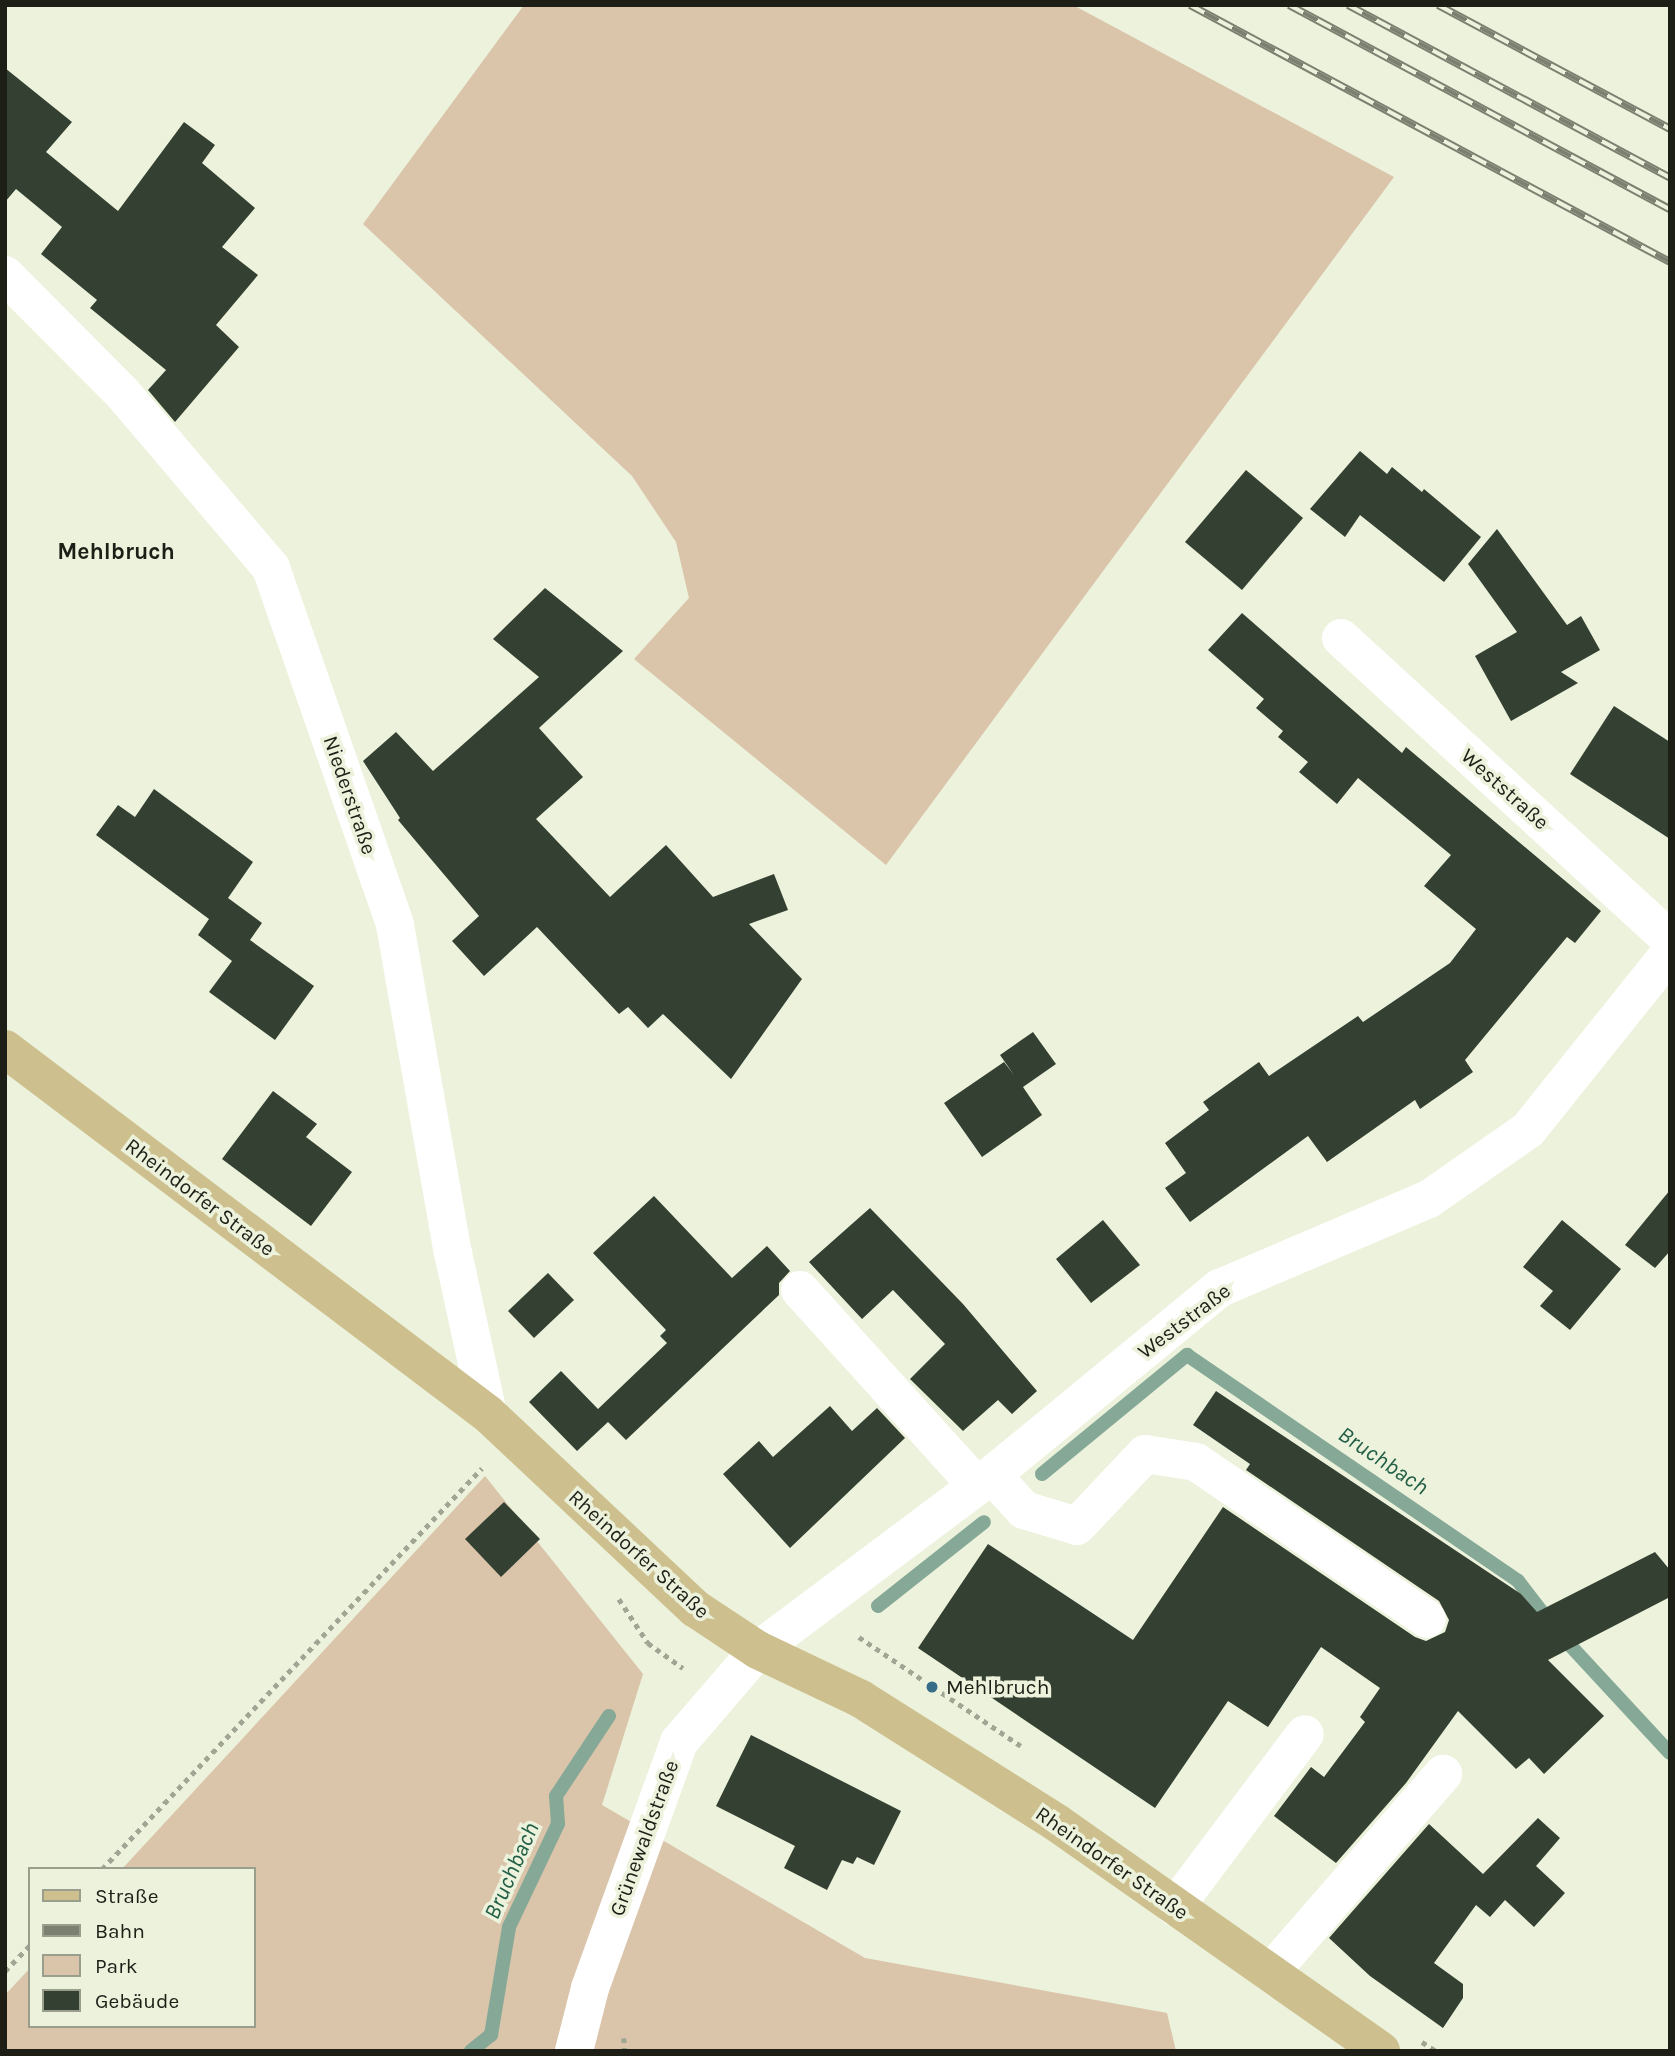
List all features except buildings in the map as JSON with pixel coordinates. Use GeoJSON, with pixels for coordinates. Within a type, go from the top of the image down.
{"type":"FeatureCollection","features":[{"type":"Feature","properties":{"kind":"main road","name":"Rheindorfer Straße"},"geometry":{"type":"LineString","coordinates":[[5,1049],[499,1425],[696,1609],[758,1650],[907,1727],[1175,1907],[1381,2051]]}},
{"type":"Feature","properties":{"kind":"street","name":"Niederstraße"},"geometry":{"type":"LineString","coordinates":[[5,275],[124,395],[271,568],[395,925],[453,1253],[499,1425]]}},
{"type":"Feature","properties":{"kind":"street","name":"Weststraße"},"geometry":{"type":"LineString","coordinates":[[1341,638],[1670,940]]}},
{"type":"Feature","properties":{"kind":"street","name":"Weststraße"},"geometry":{"type":"LineString","coordinates":[[758,1650],[985,1480],[1220,1288],[1429,1199],[1528,1130],[1670,953]]}},
{"type":"Feature","properties":{"kind":"street"},"geometry":{"type":"LineString","coordinates":[[800,1290],[985,1480],[1024,1510],[1077,1527],[1145,1454],[1196,1462],[1427,1619]]}},
{"type":"Feature","properties":{"kind":"street","name":"Grünewaldstraße"},"geometry":{"type":"LineString","coordinates":[[575,2051],[590,1988],[679,1742],[758,1650]]}},
{"type":"Feature","properties":{"kind":"street"},"geometry":{"type":"LineString","coordinates":[[1175,1907],[1305,1734]]}},
{"type":"Feature","properties":{"kind":"street"},"geometry":{"type":"LineString","coordinates":[[1270,1973],[1443,1774]]}},
{"type":"Feature","properties":{"kind":"path"},"geometry":{"type":"LineString","coordinates":[[104,1867],[499,1425]]}},
{"type":"Feature","properties":{"kind":"path"},"geometry":{"type":"LineString","coordinates":[[5,1971],[28,1947]]}},
{"type":"Feature","properties":{"kind":"green space"},"geometry":{"type":"Polygon","coordinates":[[[524,5],[1073,5],[1394,177],[886,865],[634,659],[689,598],[676,542],[632,476],[363,224],[524,5]]]}},
{"type":"Feature","properties":{"kind":"green space"},"geometry":{"type":"Polygon","coordinates":[[[485,1476],[643,1674],[602,1805],[865,1958],[1167,2013],[1176,2051],[5,2051],[5,1995],[28,1970],[28,2028],[256,2028],[256,1867],[124,1867],[485,1476]]]}},
{"type":"Feature","properties":{"kind":"waterway","name":"Bruchbach"},"geometry":{"type":"LineString","coordinates":[[1042,1474],[1187,1355],[1518,1581],[1555,1629],[1670,1753]]}},
{"type":"Feature","properties":{"kind":"waterway","name":"Bruchbach"},"geometry":{"type":"LineString","coordinates":[[878,1606],[984,1522]]}},
{"type":"Feature","properties":{"kind":"waterway","name":"Bruchbach"},"geometry":{"type":"LineString","coordinates":[[471,2051],[491,2035],[509,1927],[558,1824],[556,1796],[609,1716]]}},
{"type":"Feature","properties":{"kind":"railway"},"geometry":{"type":"LineString","coordinates":[[1190,5],[1670,262]]}},
{"type":"Feature","properties":{"kind":"railway"},"geometry":{"type":"LineString","coordinates":[[1289,5],[1670,209]]}},
{"type":"Feature","properties":{"kind":"railway"},"geometry":{"type":"LineString","coordinates":[[1348,5],[1670,178]]}},
{"type":"Feature","properties":{"kind":"railway"},"geometry":{"type":"LineString","coordinates":[[1438,5],[1670,129]]}},
{"type":"Feature","properties":{"kind":"place","name":"Mehlbruch"},"geometry":{"type":"Point","coordinates":[932,1687]}},
{"type":"Feature","properties":{"kind":"district","name":"Mehlbruch"},"geometry":{"type":"Point","coordinates":[116,552]}}]}
